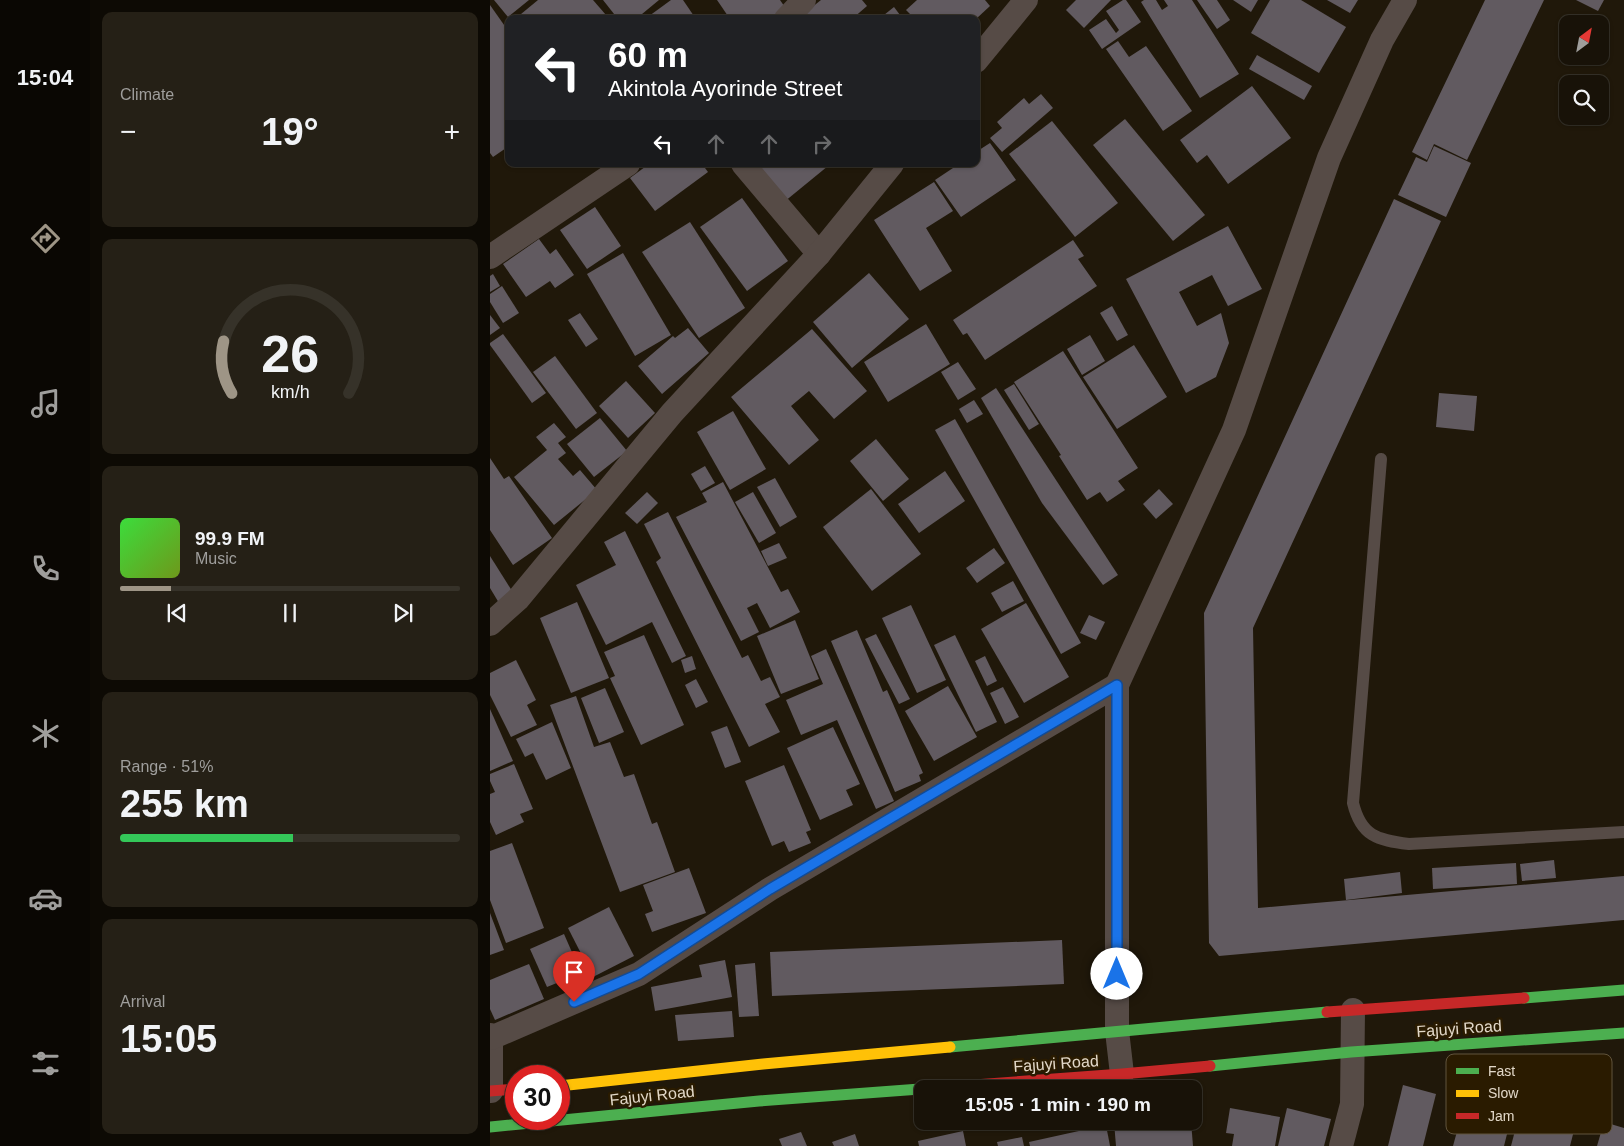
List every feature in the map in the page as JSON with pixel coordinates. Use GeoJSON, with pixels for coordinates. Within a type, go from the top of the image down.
{"type":"FeatureCollection","features":[{"type":"Feature","properties":{"kind":"highway","name":"Fajuyi Road"},"geometry":{"type":"LineString","coordinates":[[570,1085],[763,1064],[1117,1031],[1353,1010],[1624,990]]}},
{"type":"Feature","properties":{"kind":"highway","name":"Fajuyi Road"},"geometry":{"type":"LineString","coordinates":[[490,1127],[759,1101],[1122,1074],[1351,1052],[1624,1033]]}},
{"type":"Feature","properties":{"kind":"highway"},"geometry":{"type":"LineString","coordinates":[[490,1091],[505,1090]]}},
{"type":"Feature","properties":{"kind":"street"},"geometry":{"type":"LineString","coordinates":[[790,15],[804,0]]}},
{"type":"Feature","properties":{"kind":"street"},"geometry":{"type":"LineString","coordinates":[[980,56],[1026,0]]}},
{"type":"Feature","properties":{"kind":"street"},"geometry":{"type":"LineString","coordinates":[[1122,1074],[1117,1031],[1117,685],[1234,430],[1328,158],[1382,40],[1405,0]]}},
{"type":"Feature","properties":{"kind":"street"},"geometry":{"type":"LineString","coordinates":[[490,257],[624,167]]}},
{"type":"Feature","properties":{"kind":"street"},"geometry":{"type":"LineString","coordinates":[[746,167],[818,254]]}},
{"type":"Feature","properties":{"kind":"street"},"geometry":{"type":"LineString","coordinates":[[490,624],[518,599],[672,413],[818,254],[890,167]]}},
{"type":"Feature","properties":{"kind":"street"},"geometry":{"type":"LineString","coordinates":[[490,1091],[491,1036],[639,974],[770,889],[1117,685]]}},
{"type":"Feature","properties":{"kind":"street"},"geometry":{"type":"LineString","coordinates":[[1341,1146],[1352,1104],[1351,1052],[1353,1010]]}},
{"type":"Feature","properties":{"kind":"lane"},"geometry":{"type":"LineString","coordinates":[[1382,459],[1353,803],[1356,816],[1366,830],[1383,840],[1409,844],[1624,832]]}},
{"type":"Feature","properties":{"kind":"building"},"geometry":{"type":"Polygon","coordinates":[[[494,0],[529,0],[510,15],[506,15],[494,0]]]}},
{"type":"Feature","properties":{"kind":"building"},"geometry":{"type":"Polygon","coordinates":[[[538,0],[593,0],[606,15],[520,15],[538,0]]]}},
{"type":"Feature","properties":{"kind":"building"},"geometry":{"type":"Polygon","coordinates":[[[603,0],[659,0],[641,15],[615,15],[603,0]]]}},
{"type":"Feature","properties":{"kind":"building"},"geometry":{"type":"Polygon","coordinates":[[[671,0],[683,0],[693,15],[650,15],[671,0]]]}},
{"type":"Feature","properties":{"kind":"building"},"geometry":{"type":"Polygon","coordinates":[[[717,0],[780,0],[789,13],[786,15],[727,15],[717,0]]]}},
{"type":"Feature","properties":{"kind":"building"},"geometry":{"type":"Polygon","coordinates":[[[821,0],[862,0],[867,6],[857,15],[802,15],[821,0]]]}},
{"type":"Feature","properties":{"kind":"building"},"geometry":{"type":"Polygon","coordinates":[[[917,0],[985,0],[990,6],[980,15],[911,15],[906,10],[917,0]]]}},
{"type":"Feature","properties":{"kind":"building"},"geometry":{"type":"Polygon","coordinates":[[[1076,0],[1111,0],[1084,28],[1066,10],[1076,0]]]}},
{"type":"Feature","properties":{"kind":"building"},"geometry":{"type":"Polygon","coordinates":[[[1126,0],[1141,22],[1102,49],[1089,30],[1106,19],[1116,33],[1119,30],[1106,11],[1126,0]]]}},
{"type":"Feature","properties":{"kind":"building"},"geometry":{"type":"Polygon","coordinates":[[[1144,0],[1156,0],[1162,10],[1168,6],[1164,0],[1192,0],[1239,74],[1200,98],[1141,2],[1144,0]]]}},
{"type":"Feature","properties":{"kind":"building"},"geometry":{"type":"Polygon","coordinates":[[[1197,0],[1217,0],[1230,20],[1217,29],[1197,0]]]}},
{"type":"Feature","properties":{"kind":"building"},"geometry":{"type":"Polygon","coordinates":[[[1233,0],[1258,0],[1251,12],[1233,0]]]}},
{"type":"Feature","properties":{"kind":"building"},"geometry":{"type":"Polygon","coordinates":[[[1270,0],[1301,0],[1346,27],[1319,73],[1251,33],[1270,0]]]}},
{"type":"Feature","properties":{"kind":"building"},"geometry":{"type":"Polygon","coordinates":[[[1327,0],[1358,0],[1350,13],[1327,0]]]}},
{"type":"Feature","properties":{"kind":"building"},"geometry":{"type":"Polygon","coordinates":[[[1485,0],[1544,0],[1467,160],[1434,144],[1427,160],[1412,152],[1485,0]]]}},
{"type":"Feature","properties":{"kind":"building"},"geometry":{"type":"Polygon","coordinates":[[[1576,0],[1604,0],[1598,11],[1576,0]]]}},
{"type":"Feature","properties":{"kind":"building"},"geometry":{"type":"Polygon","coordinates":[[[490,5],[505,26],[505,149],[493,157],[490,153],[490,5]]]}},
{"type":"Feature","properties":{"kind":"building"},"geometry":{"type":"Polygon","coordinates":[[[894,7],[900,15],[884,15],[894,7]]]}},
{"type":"Feature","properties":{"kind":"building"},"geometry":{"type":"Polygon","coordinates":[[[1118,41],[1129,57],[1146,46],[1192,111],[1163,131],[1106,49],[1118,41]]]}},
{"type":"Feature","properties":{"kind":"building"},"geometry":{"type":"Polygon","coordinates":[[[1257,55],[1312,86],[1304,100],[1249,69],[1257,55]]]}},
{"type":"Feature","properties":{"kind":"building"},"geometry":{"type":"Polygon","coordinates":[[[1252,86],[1291,138],[1228,184],[1207,155],[1197,163],[1180,140],[1252,86]]]}},
{"type":"Feature","properties":{"kind":"building"},"geometry":{"type":"Polygon","coordinates":[[[1041,94],[1053,108],[1002,152],[990,138],[1002,128],[997,122],[1024,98],[1029,104],[1041,94]]]}},
{"type":"Feature","properties":{"kind":"building"},"geometry":{"type":"Polygon","coordinates":[[[1125,119],[1205,215],[1173,241],[1093,145],[1125,119]]]}},
{"type":"Feature","properties":{"kind":"building"},"geometry":{"type":"Polygon","coordinates":[[[1052,121],[1118,203],[1075,237],[1009,154],[1052,121]]]}},
{"type":"Feature","properties":{"kind":"building"},"geometry":{"type":"Polygon","coordinates":[[[990,143],[1016,180],[961,217],[935,180],[954,167],[980,167],[980,149],[990,143]]]}},
{"type":"Feature","properties":{"kind":"building"},"geometry":{"type":"Polygon","coordinates":[[[1434,146],[1471,163],[1446,217],[1398,195],[1416,157],[1427,162],[1434,146]]]}},
{"type":"Feature","properties":{"kind":"building"},"geometry":{"type":"Polygon","coordinates":[[[645,167],[704,167],[708,172],[655,211],[630,178],[645,167]]]}},
{"type":"Feature","properties":{"kind":"building"},"geometry":{"type":"Polygon","coordinates":[[[755,167],[827,167],[784,202],[755,167]]]}},
{"type":"Feature","properties":{"kind":"building"},"geometry":{"type":"Polygon","coordinates":[[[934,182],[953,211],[926,228],[952,271],[920,291],[874,220],[934,182]]]}},
{"type":"Feature","properties":{"kind":"building"},"geometry":{"type":"Polygon","coordinates":[[[742,198],[788,261],[747,291],[700,227],[742,198]]]}},
{"type":"Feature","properties":{"kind":"building"},"geometry":{"type":"Polygon","coordinates":[[[1394,199],[1441,221],[1253,628],[1258,908],[1624,876],[1624,920],[1219,956],[1209,943],[1204,613],[1394,199]]]}},
{"type":"Feature","properties":{"kind":"building"},"geometry":{"type":"Polygon","coordinates":[[[595,207],[621,246],[587,269],[560,230],[595,207]]]}},
{"type":"Feature","properties":{"kind":"building"},"geometry":{"type":"Polygon","coordinates":[[[690,222],[745,308],[699,338],[642,252],[690,222]]]}},
{"type":"Feature","properties":{"kind":"building"},"geometry":{"type":"Polygon","coordinates":[[[1228,226],[1262,289],[1228,306],[1212,275],[1179,292],[1197,326],[1221,313],[1229,343],[1216,377],[1186,393],[1126,279],[1228,226]]]}},
{"type":"Feature","properties":{"kind":"building"},"geometry":{"type":"Polygon","coordinates":[[[539,239],[550,254],[556,249],[574,275],[555,288],[550,281],[526,297],[503,264],[539,239]]]}},
{"type":"Feature","properties":{"kind":"building"},"geometry":{"type":"Polygon","coordinates":[[[1073,240],[1084,256],[1078,259],[1097,286],[985,360],[967,333],[963,335],[953,320],[1073,240]]]}},
{"type":"Feature","properties":{"kind":"building"},"geometry":{"type":"Polygon","coordinates":[[[623,253],[671,335],[635,356],[587,274],[623,253]]]}},
{"type":"Feature","properties":{"kind":"building"},"geometry":{"type":"Polygon","coordinates":[[[869,273],[909,319],[852,368],[813,322],[869,273]]]}},
{"type":"Feature","properties":{"kind":"building"},"geometry":{"type":"Polygon","coordinates":[[[493,274],[500,286],[490,292],[490,276],[493,274]]]}},
{"type":"Feature","properties":{"kind":"building"},"geometry":{"type":"Polygon","coordinates":[[[502,286],[519,313],[503,323],[490,302],[490,294],[502,286]]]}},
{"type":"Feature","properties":{"kind":"building"},"geometry":{"type":"Polygon","coordinates":[[[1112,306],[1128,335],[1117,341],[1100,313],[1112,306]]]}},
{"type":"Feature","properties":{"kind":"building"},"geometry":{"type":"Polygon","coordinates":[[[580,313],[598,339],[586,347],[568,320],[580,313]]]}},
{"type":"Feature","properties":{"kind":"building"},"geometry":{"type":"Polygon","coordinates":[[[490,315],[500,328],[490,335],[490,315]]]}},
{"type":"Feature","properties":{"kind":"building"},"geometry":{"type":"Polygon","coordinates":[[[926,324],[950,364],[888,402],[864,362],[926,324]]]}},
{"type":"Feature","properties":{"kind":"building"},"geometry":{"type":"Polygon","coordinates":[[[688,328],[709,353],[662,394],[638,366],[673,336],[675,338],[688,328]]]}},
{"type":"Feature","properties":{"kind":"building"},"geometry":{"type":"Polygon","coordinates":[[[812,329],[867,391],[834,419],[809,391],[791,406],[819,440],[789,465],[731,397],[812,329]]]}},
{"type":"Feature","properties":{"kind":"building"},"geometry":{"type":"Polygon","coordinates":[[[503,334],[546,393],[532,403],[490,345],[490,343],[503,334]]]}},
{"type":"Feature","properties":{"kind":"building"},"geometry":{"type":"Polygon","coordinates":[[[1090,335],[1105,361],[1082,375],[1067,349],[1090,335]]]}},
{"type":"Feature","properties":{"kind":"building"},"geometry":{"type":"Polygon","coordinates":[[[1134,345],[1167,397],[1117,429],[1083,377],[1134,345]]]}},
{"type":"Feature","properties":{"kind":"building"},"geometry":{"type":"Polygon","coordinates":[[[1063,351],[1138,468],[1118,481],[1125,490],[1107,502],[1100,492],[1087,500],[1059,456],[1061,455],[1014,382],[1063,351]]]}},
{"type":"Feature","properties":{"kind":"building"},"geometry":{"type":"Polygon","coordinates":[[[555,356],[597,413],[576,429],[533,372],[555,356]]]}},
{"type":"Feature","properties":{"kind":"building"},"geometry":{"type":"Polygon","coordinates":[[[958,362],[976,389],[958,400],[941,372],[958,362]]]}},
{"type":"Feature","properties":{"kind":"building"},"geometry":{"type":"Polygon","coordinates":[[[626,381],[655,413],[628,438],[599,406],[626,381]]]}},
{"type":"Feature","properties":{"kind":"building"},"geometry":{"type":"Polygon","coordinates":[[[1014,384],[1039,424],[1029,430],[1004,390],[1014,384]]]}},
{"type":"Feature","properties":{"kind":"building"},"geometry":{"type":"Polygon","coordinates":[[[996,388],[1118,575],[1103,585],[1042,503],[981,398],[996,388]]]}},
{"type":"Feature","properties":{"kind":"building"},"geometry":{"type":"Polygon","coordinates":[[[1439,393],[1477,396],[1474,431],[1436,427],[1439,393]]]}},
{"type":"Feature","properties":{"kind":"building"},"geometry":{"type":"Polygon","coordinates":[[[974,400],[983,414],[967,423],[959,409],[974,400]]]}},
{"type":"Feature","properties":{"kind":"building"},"geometry":{"type":"Polygon","coordinates":[[[733,411],[766,469],[730,490],[697,432],[733,411]]]}},
{"type":"Feature","properties":{"kind":"building"},"geometry":{"type":"Polygon","coordinates":[[[600,418],[627,451],[594,477],[567,444],[600,418]]]}},
{"type":"Feature","properties":{"kind":"building"},"geometry":{"type":"Polygon","coordinates":[[[955,419],[1081,643],[1061,654],[935,430],[955,419]]]}},
{"type":"Feature","properties":{"kind":"building"},"geometry":{"type":"Polygon","coordinates":[[[554,423],[566,437],[558,443],[566,453],[558,459],[573,476],[580,470],[597,490],[554,525],[514,477],[547,450],[536,437],[554,423]]]}},
{"type":"Feature","properties":{"kind":"building"},"geometry":{"type":"Polygon","coordinates":[[[876,439],[909,479],[883,501],[850,461],[876,439]]]}},
{"type":"Feature","properties":{"kind":"building"},"geometry":{"type":"Polygon","coordinates":[[[490,458],[504,479],[509,476],[552,538],[513,565],[490,530],[490,458]]]}},
{"type":"Feature","properties":{"kind":"building"},"geometry":{"type":"Polygon","coordinates":[[[705,466],[715,483],[701,491],[691,474],[705,466]]]}},
{"type":"Feature","properties":{"kind":"building"},"geometry":{"type":"Polygon","coordinates":[[[945,471],[965,501],[919,533],[898,504],[945,471]]]}},
{"type":"Feature","properties":{"kind":"building"},"geometry":{"type":"Polygon","coordinates":[[[775,478],[797,517],[780,527],[757,487],[775,478]]]}},
{"type":"Feature","properties":{"kind":"building"},"geometry":{"type":"Polygon","coordinates":[[[723,482],[781,592],[788,589],[800,612],[770,628],[757,603],[747,608],[759,632],[741,641],[676,517],[707,502],[702,493],[723,482]]]}},
{"type":"Feature","properties":{"kind":"building"},"geometry":{"type":"Polygon","coordinates":[[[871,489],[921,554],[872,591],[823,527],[871,489]]]}},
{"type":"Feature","properties":{"kind":"building"},"geometry":{"type":"Polygon","coordinates":[[[1159,489],[1173,504],[1156,519],[1143,504],[1159,489]]]}},
{"type":"Feature","properties":{"kind":"building"},"geometry":{"type":"Polygon","coordinates":[[[647,492],[658,503],[637,524],[625,513],[647,492]]]}},
{"type":"Feature","properties":{"kind":"building"},"geometry":{"type":"Polygon","coordinates":[[[753,492],[776,533],[759,543],[735,502],[753,492]]]}},
{"type":"Feature","properties":{"kind":"building"},"geometry":{"type":"Polygon","coordinates":[[[668,512],[742,658],[748,655],[761,681],[770,677],[780,697],[765,704],[780,732],[749,747],[656,562],[661,558],[644,524],[668,512]]]}},
{"type":"Feature","properties":{"kind":"building"},"geometry":{"type":"Polygon","coordinates":[[[625,531],[686,656],[672,663],[652,622],[606,645],[576,585],[616,565],[604,542],[625,531]]]}},
{"type":"Feature","properties":{"kind":"building"},"geometry":{"type":"Polygon","coordinates":[[[779,543],[787,558],[768,566],[761,551],[779,543]]]}},
{"type":"Feature","properties":{"kind":"building"},"geometry":{"type":"Polygon","coordinates":[[[994,548],[1005,563],[977,583],[966,568],[994,548]]]}},
{"type":"Feature","properties":{"kind":"building"},"geometry":{"type":"Polygon","coordinates":[[[490,556],[514,594],[499,603],[490,588],[490,556]]]}},
{"type":"Feature","properties":{"kind":"building"},"geometry":{"type":"Polygon","coordinates":[[[1013,581],[1024,601],[1002,612],[991,593],[1013,581]]]}},
{"type":"Feature","properties":{"kind":"building"},"geometry":{"type":"Polygon","coordinates":[[[577,602],[609,678],[571,693],[540,618],[577,602]]]}},
{"type":"Feature","properties":{"kind":"building"},"geometry":{"type":"Polygon","coordinates":[[[1026,603],[1069,677],[1024,703],[981,629],[1026,603]]]}},
{"type":"Feature","properties":{"kind":"building"},"geometry":{"type":"Polygon","coordinates":[[[911,605],[946,680],[917,693],[882,618],[911,605]]]}},
{"type":"Feature","properties":{"kind":"building"},"geometry":{"type":"Polygon","coordinates":[[[1089,615],[1105,622],[1096,640],[1080,633],[1089,615]]]}},
{"type":"Feature","properties":{"kind":"building"},"geometry":{"type":"Polygon","coordinates":[[[795,620],[819,679],[781,694],[757,636],[795,620]]]}},
{"type":"Feature","properties":{"kind":"building"},"geometry":{"type":"Polygon","coordinates":[[[857,630],[883,692],[887,690],[923,773],[919,775],[921,781],[895,792],[831,641],[857,630]]]}},
{"type":"Feature","properties":{"kind":"building"},"geometry":{"type":"Polygon","coordinates":[[[876,634],[910,699],[899,704],[865,639],[876,634]]]}},
{"type":"Feature","properties":{"kind":"building"},"geometry":{"type":"Polygon","coordinates":[[[644,635],[684,725],[641,745],[610,678],[615,676],[604,652],[644,635]]]}},
{"type":"Feature","properties":{"kind":"building"},"geometry":{"type":"Polygon","coordinates":[[[955,635],[997,722],[976,732],[934,645],[955,635]]]}},
{"type":"Feature","properties":{"kind":"building"},"geometry":{"type":"Polygon","coordinates":[[[826,649],[894,801],[876,809],[837,720],[801,735],[786,700],[823,684],[811,656],[826,649]]]}},
{"type":"Feature","properties":{"kind":"building"},"geometry":{"type":"Polygon","coordinates":[[[692,656],[696,669],[685,673],[681,660],[692,656]]]}},
{"type":"Feature","properties":{"kind":"building"},"geometry":{"type":"Polygon","coordinates":[[[985,656],[997,681],[987,686],[975,661],[985,656]]]}},
{"type":"Feature","properties":{"kind":"building"},"geometry":{"type":"Polygon","coordinates":[[[516,660],[536,700],[527,705],[537,725],[511,737],[490,695],[490,673],[516,660]]]}},
{"type":"Feature","properties":{"kind":"building"},"geometry":{"type":"Polygon","coordinates":[[[696,679],[708,702],[696,708],[685,685],[696,679]]]}},
{"type":"Feature","properties":{"kind":"building"},"geometry":{"type":"Polygon","coordinates":[[[948,686],[977,737],[934,761],[905,711],[948,686]]]}},
{"type":"Feature","properties":{"kind":"building"},"geometry":{"type":"Polygon","coordinates":[[[1003,687],[1019,717],[1005,724],[990,693],[1003,687]]]}},
{"type":"Feature","properties":{"kind":"building"},"geometry":{"type":"Polygon","coordinates":[[[605,688],[624,732],[599,743],[581,698],[605,688]]]}},
{"type":"Feature","properties":{"kind":"building"},"geometry":{"type":"Polygon","coordinates":[[[576,696],[594,747],[610,742],[624,777],[634,774],[652,824],[657,822],[675,872],[620,892],[550,705],[576,696]]]}},
{"type":"Feature","properties":{"kind":"building"},"geometry":{"type":"Polygon","coordinates":[[[490,709],[513,761],[490,771],[490,709]]]}},
{"type":"Feature","properties":{"kind":"building"},"geometry":{"type":"Polygon","coordinates":[[[552,722],[571,768],[546,780],[533,753],[525,757],[516,739],[552,722]]]}},
{"type":"Feature","properties":{"kind":"building"},"geometry":{"type":"Polygon","coordinates":[[[727,726],[741,762],[725,768],[711,732],[727,726]]]}},
{"type":"Feature","properties":{"kind":"building"},"geometry":{"type":"Polygon","coordinates":[[[833,727],[860,784],[846,790],[853,805],[820,820],[787,748],[833,727]]]}},
{"type":"Feature","properties":{"kind":"building"},"geometry":{"type":"Polygon","coordinates":[[[514,764],[533,809],[520,814],[524,822],[496,835],[490,822],[490,794],[495,792],[490,781],[490,774],[514,764]]]}},
{"type":"Feature","properties":{"kind":"building"},"geometry":{"type":"Polygon","coordinates":[[[784,765],[811,830],[806,832],[811,843],[789,852],[784,841],[772,846],[745,781],[784,765]]]}},
{"type":"Feature","properties":{"kind":"building"},"geometry":{"type":"Polygon","coordinates":[[[512,843],[544,928],[506,943],[490,900],[490,851],[512,843]]]}},
{"type":"Feature","properties":{"kind":"building"},"geometry":{"type":"Polygon","coordinates":[[[1554,860],[1556,878],[1522,881],[1520,864],[1554,860]]]}},
{"type":"Feature","properties":{"kind":"building"},"geometry":{"type":"Polygon","coordinates":[[[1516,863],[1517,884],[1433,889],[1432,868],[1516,863]]]}},
{"type":"Feature","properties":{"kind":"building"},"geometry":{"type":"Polygon","coordinates":[[[689,868],[706,913],[652,932],[645,914],[653,911],[643,885],[689,868]]]}},
{"type":"Feature","properties":{"kind":"building"},"geometry":{"type":"Polygon","coordinates":[[[1400,872],[1402,893],[1346,900],[1344,879],[1400,872]]]}},
{"type":"Feature","properties":{"kind":"building"},"geometry":{"type":"Polygon","coordinates":[[[609,907],[634,956],[593,977],[568,928],[609,907]]]}},
{"type":"Feature","properties":{"kind":"building"},"geometry":{"type":"Polygon","coordinates":[[[490,913],[504,950],[490,955],[490,913]]]}},
{"type":"Feature","properties":{"kind":"building"},"geometry":{"type":"Polygon","coordinates":[[[564,934],[581,973],[547,987],[530,949],[564,934]]]}},
{"type":"Feature","properties":{"kind":"building"},"geometry":{"type":"Polygon","coordinates":[[[1062,940],[1064,984],[772,996],[770,952],[1062,940]]]}},
{"type":"Feature","properties":{"kind":"building"},"geometry":{"type":"Polygon","coordinates":[[[725,960],[732,997],[655,1011],[651,987],[702,977],[699,965],[725,960]]]}},
{"type":"Feature","properties":{"kind":"building"},"geometry":{"type":"Polygon","coordinates":[[[755,963],[759,1016],[739,1017],[735,965],[755,963]]]}},
{"type":"Feature","properties":{"kind":"building"},"geometry":{"type":"Polygon","coordinates":[[[529,964],[544,999],[495,1020],[490,1009],[490,980],[529,964]]]}},
{"type":"Feature","properties":{"kind":"building"},"geometry":{"type":"Polygon","coordinates":[[[732,1011],[734,1037],[678,1041],[675,1015],[732,1011]]]}},
{"type":"Feature","properties":{"kind":"building"},"geometry":{"type":"Polygon","coordinates":[[[1403,1085],[1436,1094],[1423,1146],[1388,1146],[1403,1085]]]}},
{"type":"Feature","properties":{"kind":"building"},"geometry":{"type":"Polygon","coordinates":[[[1230,1108],[1280,1117],[1275,1146],[1232,1146],[1234,1134],[1226,1133],[1230,1108]]]}},
{"type":"Feature","properties":{"kind":"building"},"geometry":{"type":"Polygon","coordinates":[[[1287,1108],[1331,1119],[1324,1146],[1278,1146],[1287,1108]]]}},
{"type":"Feature","properties":{"kind":"building"},"geometry":{"type":"Polygon","coordinates":[[[1612,1124],[1624,1128],[1624,1146],[1597,1146],[1600,1134],[1612,1134],[1612,1124]]]}},
{"type":"Feature","properties":{"kind":"building"},"geometry":{"type":"Polygon","coordinates":[[[1083,1130],[1107,1130],[1110,1146],[1030,1146],[1029,1142],[1083,1130]]]}},
{"type":"Feature","properties":{"kind":"building"},"geometry":{"type":"Polygon","coordinates":[[[1115,1130],[1192,1130],[1193,1146],[1116,1146],[1115,1130]]]}},
{"type":"Feature","properties":{"kind":"building"},"geometry":{"type":"Polygon","coordinates":[[[963,1131],[966,1146],[919,1146],[918,1141],[963,1131]]]}},
{"type":"Feature","properties":{"kind":"building"},"geometry":{"type":"Polygon","coordinates":[[[801,1132],[807,1146],[782,1146],[779,1139],[801,1132]]]}},
{"type":"Feature","properties":{"kind":"building"},"geometry":{"type":"Polygon","coordinates":[[[855,1134],[859,1146],[834,1146],[832,1142],[855,1134]]]}},
{"type":"Feature","properties":{"kind":"building"},"geometry":{"type":"Polygon","coordinates":[[[1456,1134],[1507,1134],[1504,1146],[1453,1146],[1456,1134]]]}},
{"type":"Feature","properties":{"kind":"building"},"geometry":{"type":"Polygon","coordinates":[[[1514,1134],[1573,1134],[1570,1146],[1511,1146],[1514,1134]]]}},
{"type":"Feature","properties":{"kind":"building"},"geometry":{"type":"Polygon","coordinates":[[[1022,1137],[1024,1146],[998,1146],[997,1142],[1022,1137]]]}},
{"type":"Feature","properties":{"kind":"traffic: fast"},"geometry":{"type":"LineString","coordinates":[[1524,998],[1624,990]]}},
{"type":"Feature","properties":{"kind":"traffic: fast"},"geometry":{"type":"LineString","coordinates":[[950,1047],[1327,1012]]}},
{"type":"Feature","properties":{"kind":"traffic: fast"},"geometry":{"type":"LineString","coordinates":[[1210,1066],[1351,1052],[1624,1033]]}},
{"type":"Feature","properties":{"kind":"traffic: fast"},"geometry":{"type":"LineString","coordinates":[[490,1127],[759,1101],[914,1089]]}},
{"type":"Feature","properties":{"kind":"traffic: slow"},"geometry":{"type":"LineString","coordinates":[[570,1085],[763,1064],[950,1047]]}},
{"type":"Feature","properties":{"kind":"traffic: jam"},"geometry":{"type":"LineString","coordinates":[[1327,1012],[1524,998]]}},
{"type":"Feature","properties":{"kind":"traffic: jam"},"geometry":{"type":"LineString","coordinates":[[1041,1080],[1210,1066]]}},
{"type":"Feature","properties":{"kind":"traffic: jam"},"geometry":{"type":"LineString","coordinates":[[490,1091],[505,1090]]}},
{"type":"Feature","properties":{"kind":"route"},"geometry":{"type":"LineString","coordinates":[[574,1002],[639,974],[770,889],[1117,685],[1117,974]]}}]}
